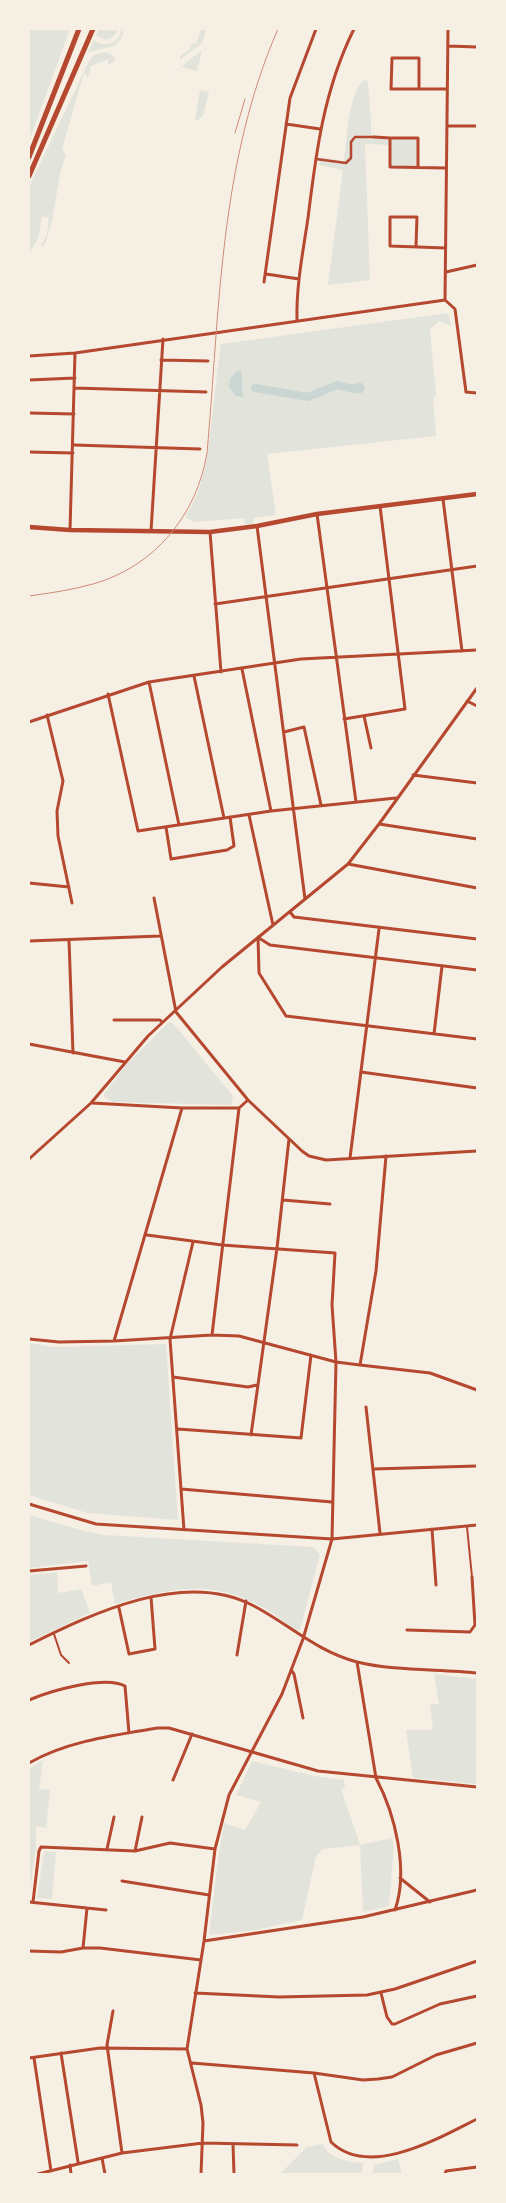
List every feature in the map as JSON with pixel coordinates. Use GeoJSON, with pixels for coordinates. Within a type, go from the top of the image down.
{"type":"FeatureCollection","features":[{"type":"Feature","properties":{"kind":"main road"},"geometry":{"type":"LineString","coordinates":[[29,158],[79,29]]}},
{"type":"Feature","properties":{"kind":"main road"},"geometry":{"type":"LineString","coordinates":[[29,176],[93,29]]}},
{"type":"Feature","properties":{"kind":"street"},"geometry":{"type":"LineString","coordinates":[[264,282],[290,98],[316,29]]}},
{"type":"Feature","properties":{"kind":"street"},"geometry":{"type":"LineString","coordinates":[[297,321],[299,279],[320,129],[331,81],[354,29]]}},
{"type":"Feature","properties":{"kind":"street"},"geometry":{"type":"LineString","coordinates":[[448,29],[446,300],[455,308],[466,392],[477,393]]}},
{"type":"Feature","properties":{"kind":"street"},"geometry":{"type":"LineString","coordinates":[[448,46],[477,46]]}},
{"type":"Feature","properties":{"kind":"street"},"geometry":{"type":"LineString","coordinates":[[419,89],[419,58],[392,58],[392,89],[419,89],[447,89]]}},
{"type":"Feature","properties":{"kind":"street"},"geometry":{"type":"LineString","coordinates":[[286,124],[320,129]]}},
{"type":"Feature","properties":{"kind":"street"},"geometry":{"type":"LineString","coordinates":[[447,126],[477,126]]}},
{"type":"Feature","properties":{"kind":"street"},"geometry":{"type":"LineString","coordinates":[[316,158],[346,164],[351,158],[351,142],[355,137],[418,138],[418,167]]}},
{"type":"Feature","properties":{"kind":"street"},"geometry":{"type":"LineString","coordinates":[[390,138],[390,167],[446,168]]}},
{"type":"Feature","properties":{"kind":"street"},"geometry":{"type":"LineString","coordinates":[[416,246],[417,217],[390,217],[390,246],[445,248]]}},
{"type":"Feature","properties":{"kind":"street"},"geometry":{"type":"LineString","coordinates":[[446,272],[477,265]]}},
{"type":"Feature","properties":{"kind":"street"},"geometry":{"type":"LineString","coordinates":[[266,274],[299,279]]}},
{"type":"Feature","properties":{"kind":"street"},"geometry":{"type":"LineString","coordinates":[[29,356],[75,353],[446,300]]}},
{"type":"Feature","properties":{"kind":"street"},"geometry":{"type":"LineString","coordinates":[[151,532],[158,390],[163,339]]}},
{"type":"Feature","properties":{"kind":"street"},"geometry":{"type":"LineString","coordinates":[[70,530],[76,378],[75,353]]}},
{"type":"Feature","properties":{"kind":"street"},"geometry":{"type":"LineString","coordinates":[[161,360],[208,362]]}},
{"type":"Feature","properties":{"kind":"street"},"geometry":{"type":"LineString","coordinates":[[29,380],[76,378]]}},
{"type":"Feature","properties":{"kind":"street"},"geometry":{"type":"LineString","coordinates":[[75,388],[206,392]]}},
{"type":"Feature","properties":{"kind":"street"},"geometry":{"type":"LineString","coordinates":[[29,413],[74,414]]}},
{"type":"Feature","properties":{"kind":"street"},"geometry":{"type":"LineString","coordinates":[[74,445],[200,449]]}},
{"type":"Feature","properties":{"kind":"street"},"geometry":{"type":"LineString","coordinates":[[29,452],[73,452]]}},
{"type":"Feature","properties":{"kind":"street"},"geometry":{"type":"LineString","coordinates":[[29,527],[70,530],[210,532],[380,505],[477,494]]}},
{"type":"Feature","properties":{"kind":"street"},"geometry":{"type":"LineString","coordinates":[[443,499],[462,651]]}},
{"type":"Feature","properties":{"kind":"street"},"geometry":{"type":"LineString","coordinates":[[344,719],[405,709],[380,505]]}},
{"type":"Feature","properties":{"kind":"street"},"geometry":{"type":"LineString","coordinates":[[317,514],[356,802]]}},
{"type":"Feature","properties":{"kind":"street"},"geometry":{"type":"LineString","coordinates":[[257,526],[306,900]]}},
{"type":"Feature","properties":{"kind":"street"},"geometry":{"type":"LineString","coordinates":[[210,532],[221,672]]}},
{"type":"Feature","properties":{"kind":"street"},"geometry":{"type":"LineString","coordinates":[[215,604],[477,566]]}},
{"type":"Feature","properties":{"kind":"street"},"geometry":{"type":"LineString","coordinates":[[29,722],[108,694],[149,682],[301,660],[477,650]]}},
{"type":"Feature","properties":{"kind":"street"},"geometry":{"type":"LineString","coordinates":[[242,669],[271,812]]}},
{"type":"Feature","properties":{"kind":"street"},"geometry":{"type":"LineString","coordinates":[[194,676],[224,818]]}},
{"type":"Feature","properties":{"kind":"street"},"geometry":{"type":"LineString","coordinates":[[149,682],[178,825]]}},
{"type":"Feature","properties":{"kind":"street"},"geometry":{"type":"LineString","coordinates":[[29,1159],[91,1103],[162,1022],[176,1012],[222,967],[348,864],[477,688]]}},
{"type":"Feature","properties":{"kind":"street"},"geometry":{"type":"LineString","coordinates":[[108,694],[138,831],[321,805],[397,798]]}},
{"type":"Feature","properties":{"kind":"street"},"geometry":{"type":"LineString","coordinates":[[467,701],[477,706]]}},
{"type":"Feature","properties":{"kind":"street"},"geometry":{"type":"LineString","coordinates":[[47,715],[63,781],[57,812],[58,836],[72,903]]}},
{"type":"Feature","properties":{"kind":"street"},"geometry":{"type":"LineString","coordinates":[[364,716],[371,748]]}},
{"type":"Feature","properties":{"kind":"street"},"geometry":{"type":"LineString","coordinates":[[284,732],[304,727],[321,805]]}},
{"type":"Feature","properties":{"kind":"street"},"geometry":{"type":"LineString","coordinates":[[413,775],[477,783]]}},
{"type":"Feature","properties":{"kind":"street"},"geometry":{"type":"LineString","coordinates":[[249,815],[273,925]]}},
{"type":"Feature","properties":{"kind":"street"},"geometry":{"type":"LineString","coordinates":[[166,827],[171,859],[227,850],[234,846],[230,817]]}},
{"type":"Feature","properties":{"kind":"street"},"geometry":{"type":"LineString","coordinates":[[379,824],[477,839]]}},
{"type":"Feature","properties":{"kind":"street"},"geometry":{"type":"LineString","coordinates":[[348,864],[477,888]]}},
{"type":"Feature","properties":{"kind":"street"},"geometry":{"type":"LineString","coordinates":[[29,883],[69,887]]}},
{"type":"Feature","properties":{"kind":"street"},"geometry":{"type":"LineString","coordinates":[[154,898],[176,1012],[248,1100],[309,1156],[317,1159],[477,1151]]}},
{"type":"Feature","properties":{"kind":"street"},"geometry":{"type":"LineString","coordinates":[[290,912],[294,917],[379,929],[477,939]]}},
{"type":"Feature","properties":{"kind":"street"},"geometry":{"type":"LineString","coordinates":[[350,1158],[379,929]]}},
{"type":"Feature","properties":{"kind":"street"},"geometry":{"type":"LineString","coordinates":[[29,940],[160,936]]}},
{"type":"Feature","properties":{"kind":"street"},"geometry":{"type":"LineString","coordinates":[[258,938],[270,944],[477,970]]}},
{"type":"Feature","properties":{"kind":"street"},"geometry":{"type":"LineString","coordinates":[[258,938],[259,973],[286,1016],[477,1039]]}},
{"type":"Feature","properties":{"kind":"street"},"geometry":{"type":"LineString","coordinates":[[70,940],[73,1053]]}},
{"type":"Feature","properties":{"kind":"street"},"geometry":{"type":"LineString","coordinates":[[434,1034],[442,966]]}},
{"type":"Feature","properties":{"kind":"street"},"geometry":{"type":"LineString","coordinates":[[114,1020],[160,1020],[162,1022]]}},
{"type":"Feature","properties":{"kind":"street"},"geometry":{"type":"LineString","coordinates":[[29,1044],[125,1062]]}},
{"type":"Feature","properties":{"kind":"street"},"geometry":{"type":"LineString","coordinates":[[361,1072],[477,1088]]}},
{"type":"Feature","properties":{"kind":"street"},"geometry":{"type":"LineString","coordinates":[[212,1335],[239,1108],[248,1100]]}},
{"type":"Feature","properties":{"kind":"street"},"geometry":{"type":"LineString","coordinates":[[91,1103],[182,1108],[239,1108]]}},
{"type":"Feature","properties":{"kind":"street"},"geometry":{"type":"LineString","coordinates":[[114,1342],[147,1235],[182,1108]]}},
{"type":"Feature","properties":{"kind":"street"},"geometry":{"type":"LineString","coordinates":[[251,1435],[277,1248],[289,1139]]}},
{"type":"Feature","properties":{"kind":"street"},"geometry":{"type":"LineString","coordinates":[[360,1364],[376,1271],[386,1156]]}},
{"type":"Feature","properties":{"kind":"street"},"geometry":{"type":"LineString","coordinates":[[282,1200],[330,1204]]}},
{"type":"Feature","properties":{"kind":"street"},"geometry":{"type":"LineString","coordinates":[[147,1235],[222,1245],[335,1253],[332,1305],[336,1362],[332,1539],[303,1639],[282,1694],[229,1796],[215,1849],[204,1941],[187,2049],[201,2105],[203,2143],[201,2174]]}},
{"type":"Feature","properties":{"kind":"street"},"geometry":{"type":"LineString","coordinates":[[184,1530],[170,1339],[193,1242]]}},
{"type":"Feature","properties":{"kind":"street"},"geometry":{"type":"LineString","coordinates":[[29,1339],[59,1342],[114,1342],[212,1335],[239,1336],[336,1362],[430,1373],[477,1390]]}},
{"type":"Feature","properties":{"kind":"street"},"geometry":{"type":"LineString","coordinates":[[178,1429],[301,1438],[311,1355]]}},
{"type":"Feature","properties":{"kind":"street"},"geometry":{"type":"LineString","coordinates":[[173,1377],[248,1387],[257,1385]]}},
{"type":"Feature","properties":{"kind":"street"},"geometry":{"type":"LineString","coordinates":[[366,1407],[380,1533]]}},
{"type":"Feature","properties":{"kind":"street"},"geometry":{"type":"LineString","coordinates":[[373,1469],[477,1466]]}},
{"type":"Feature","properties":{"kind":"street"},"geometry":{"type":"LineString","coordinates":[[181,1489],[332,1502]]}},
{"type":"Feature","properties":{"kind":"street"},"geometry":{"type":"LineString","coordinates":[[29,1504],[96,1524],[332,1539],[477,1525]]}},
{"type":"Feature","properties":{"kind":"street"},"geometry":{"type":"LineString","coordinates":[[432,1529],[436,1585]]}},
{"type":"Feature","properties":{"kind":"street"},"geometry":{"type":"LineString","coordinates":[[29,1571],[86,1566]]}},
{"type":"Feature","properties":{"kind":"street"},"geometry":{"type":"LineString","coordinates":[[406,1630],[470,1632],[475,1625],[476,1615],[472,1577]]}},
{"type":"Feature","properties":{"kind":"street"},"geometry":{"type":"LineString","coordinates":[[29,1645],[118,1608],[151,1597],[202,1590],[221,1593],[246,1601],[303,1639],[327,1651],[357,1662],[477,1674]]}},
{"type":"Feature","properties":{"kind":"street"},"geometry":{"type":"LineString","coordinates":[[118,1608],[128,1654],[155,1649],[151,1597]]}},
{"type":"Feature","properties":{"kind":"street"},"geometry":{"type":"LineString","coordinates":[[237,1655],[246,1601]]}},
{"type":"Feature","properties":{"kind":"street"},"geometry":{"type":"LineString","coordinates":[[357,1662],[376,1778],[384,1793],[397,1832],[400,1878],[398,1900],[394,1910]]}},
{"type":"Feature","properties":{"kind":"street"},"geometry":{"type":"LineString","coordinates":[[291,1670],[294,1674],[303,1718]]}},
{"type":"Feature","properties":{"kind":"street"},"geometry":{"type":"LineString","coordinates":[[29,1700],[46,1693],[81,1685],[119,1682],[125,1686],[129,1733]]}},
{"type":"Feature","properties":{"kind":"street"},"geometry":{"type":"LineString","coordinates":[[29,1763],[40,1756],[76,1745],[158,1728],[192,1734],[251,1754],[318,1771],[477,1787]]}},
{"type":"Feature","properties":{"kind":"street"},"geometry":{"type":"LineString","coordinates":[[173,1780],[192,1734]]}},
{"type":"Feature","properties":{"kind":"street"},"geometry":{"type":"LineString","coordinates":[[107,1849],[114,1817]]}},
{"type":"Feature","properties":{"kind":"street"},"geometry":{"type":"LineString","coordinates":[[135,1851],[142,1817]]}},
{"type":"Feature","properties":{"kind":"street"},"geometry":{"type":"LineString","coordinates":[[106,1910],[31,1902],[41,1847],[135,1851],[170,1843],[215,1849]]}},
{"type":"Feature","properties":{"kind":"street"},"geometry":{"type":"LineString","coordinates":[[400,1878],[431,1902]]}},
{"type":"Feature","properties":{"kind":"street"},"geometry":{"type":"LineString","coordinates":[[122,1881],[209,1895]]}},
{"type":"Feature","properties":{"kind":"street"},"geometry":{"type":"LineString","coordinates":[[204,1941],[394,1910],[477,1890]]}},
{"type":"Feature","properties":{"kind":"street"},"geometry":{"type":"LineString","coordinates":[[83,1948],[87,1908]]}},
{"type":"Feature","properties":{"kind":"street"},"geometry":{"type":"LineString","coordinates":[[29,1951],[61,1952],[83,1948],[201,1960]]}},
{"type":"Feature","properties":{"kind":"street"},"geometry":{"type":"LineString","coordinates":[[195,1993],[279,1997],[381,1993],[477,1961]]}},
{"type":"Feature","properties":{"kind":"street"},"geometry":{"type":"LineString","coordinates":[[381,1993],[387,2017],[392,2024],[440,2004],[477,1996]]}},
{"type":"Feature","properties":{"kind":"street"},"geometry":{"type":"LineString","coordinates":[[112,2011],[107,2048],[122,2153]]}},
{"type":"Feature","properties":{"kind":"street"},"geometry":{"type":"LineString","coordinates":[[192,2064],[314,2073],[363,2080],[392,2077],[436,2055],[477,2043]]}},
{"type":"Feature","properties":{"kind":"street"},"geometry":{"type":"LineString","coordinates":[[29,2058],[107,2048],[187,2049]]}},
{"type":"Feature","properties":{"kind":"street"},"geometry":{"type":"LineString","coordinates":[[62,2053],[78,2162]]}},
{"type":"Feature","properties":{"kind":"street"},"geometry":{"type":"LineString","coordinates":[[34,2058],[51,2171]]}},
{"type":"Feature","properties":{"kind":"street"},"geometry":{"type":"LineString","coordinates":[[314,2073],[331,2142],[352,2156],[376,2157],[404,2152],[477,2119]]}},
{"type":"Feature","properties":{"kind":"street"},"geometry":{"type":"LineString","coordinates":[[38,2174],[78,2162],[122,2153],[203,2143],[297,2145]]}},
{"type":"Feature","properties":{"kind":"street"},"geometry":{"type":"LineString","coordinates":[[233,2144],[234,2174]]}},
{"type":"Feature","properties":{"kind":"street"},"geometry":{"type":"LineString","coordinates":[[102,2158],[105,2174]]}},
{"type":"Feature","properties":{"kind":"street"},"geometry":{"type":"LineString","coordinates":[[70,2165],[71,2174]]}},
{"type":"Feature","properties":{"kind":"street"},"geometry":{"type":"LineString","coordinates":[[445,2174],[446,2171],[477,2167]]}},
{"type":"Feature","properties":{"kind":"lane"},"geometry":{"type":"LineString","coordinates":[[467,1526],[472,1577]]}},
{"type":"Feature","properties":{"kind":"lane"},"geometry":{"type":"LineString","coordinates":[[54,1634],[61,1655],[69,1663]]}},
{"type":"Feature","properties":{"kind":"shaded area"},"geometry":{"type":"Polygon","coordinates":[[[29,29],[70,29],[29,141],[29,29]]]}},
{"type":"Feature","properties":{"kind":"shaded area"},"geometry":{"type":"Polygon","coordinates":[[[99,29],[118,29],[112,38],[106,40],[96,35],[99,29]]]}},
{"type":"Feature","properties":{"kind":"shaded area"},"geometry":{"type":"Polygon","coordinates":[[[122,29],[124,29],[121,39],[114,46],[88,52],[94,40],[103,44],[111,43],[118,38],[122,29]]]}},
{"type":"Feature","properties":{"kind":"shaded area"},"geometry":{"type":"Polygon","coordinates":[[[201,29],[207,29],[202,43],[180,60],[180,56],[190,49],[192,43],[196,44],[201,29]]]}},
{"type":"Feature","properties":{"kind":"shaded area"},"geometry":{"type":"Polygon","coordinates":[[[202,50],[197,71],[182,67],[171,75],[202,50]]]}},
{"type":"Feature","properties":{"kind":"shaded area"},"geometry":{"type":"Polygon","coordinates":[[[104,52],[112,55],[116,60],[108,65],[108,59],[91,66],[88,77],[84,73],[62,149],[66,155],[62,166],[51,227],[43,247],[41,246],[47,234],[49,218],[42,216],[38,239],[29,253],[29,187],[88,63],[94,55],[104,52]]]}},
{"type":"Feature","properties":{"kind":"shaded area"},"geometry":{"type":"Polygon","coordinates":[[[364,80],[368,81],[372,137],[418,138],[418,167],[390,167],[390,145],[365,144],[370,280],[328,285],[343,170],[319,165],[320,157],[344,161],[351,106],[364,80]]]}},
{"type":"Feature","properties":{"kind":"shaded area"},"geometry":{"type":"Polygon","coordinates":[[[200,90],[209,92],[203,116],[195,120],[200,90]]]}},
{"type":"Feature","properties":{"kind":"shaded area"},"geometry":{"type":"Polygon","coordinates":[[[448,313],[451,326],[440,321],[430,329],[436,395],[433,399],[436,436],[267,454],[276,515],[253,518],[253,523],[245,525],[244,518],[195,522],[185,517],[198,491],[205,465],[221,344],[448,313]]]}},
{"type":"Feature","properties":{"kind":"shaded area"},"geometry":{"type":"Polygon","coordinates":[[[237,371],[241,371],[243,397],[236,396],[229,387],[230,379],[237,371]]]}},
{"type":"Feature","properties":{"kind":"shaded area"},"geometry":{"type":"Polygon","coordinates":[[[359,382],[365,388],[359,394],[353,388],[359,382]]]}},
{"type":"Feature","properties":{"kind":"shaded area"},"geometry":{"type":"Polygon","coordinates":[[[169,1022],[173,1023],[233,1096],[231,1105],[113,1102],[104,1097],[104,1094],[126,1065],[169,1022]]]}},
{"type":"Feature","properties":{"kind":"shaded area"},"geometry":{"type":"Polygon","coordinates":[[[29,1343],[54,1347],[166,1344],[178,1520],[87,1513],[29,1495],[29,1343]]]}},
{"type":"Feature","properties":{"kind":"shaded area"},"geometry":{"type":"Polygon","coordinates":[[[29,1515],[105,1535],[313,1547],[320,1554],[300,1630],[297,1631],[256,1604],[220,1591],[186,1589],[169,1591],[115,1604],[111,1582],[92,1586],[88,1561],[29,1568],[29,1515]]]}},
{"type":"Feature","properties":{"kind":"shaded area"},"geometry":{"type":"Polygon","coordinates":[[[57,1572],[58,1593],[81,1589],[90,1613],[29,1642],[29,1575],[57,1572]]]}},
{"type":"Feature","properties":{"kind":"shaded area"},"geometry":{"type":"Polygon","coordinates":[[[434,1674],[477,1679],[477,1784],[413,1778],[406,1730],[433,1730],[430,1704],[439,1704],[434,1674]]]}},
{"type":"Feature","properties":{"kind":"shaded area"},"geometry":{"type":"Polygon","coordinates":[[[43,1760],[39,1789],[50,1790],[46,1828],[36,1826],[36,1847],[29,1897],[29,1769],[43,1760]]]}},
{"type":"Feature","properties":{"kind":"shaded area"},"geometry":{"type":"Polygon","coordinates":[[[252,1761],[314,1776],[344,1780],[345,1787],[341,1789],[360,1845],[323,1849],[316,1856],[302,1920],[255,1930],[209,1935],[224,1823],[245,1830],[261,1802],[236,1795],[252,1761]]]}},
{"type":"Feature","properties":{"kind":"shaded area"},"geometry":{"type":"Polygon","coordinates":[[[392,1838],[394,1846],[389,1906],[363,1912],[360,1845],[392,1838]]]}},
{"type":"Feature","properties":{"kind":"shaded area"},"geometry":{"type":"Polygon","coordinates":[[[44,1851],[56,1852],[52,1899],[37,1898],[44,1851]]]}},
{"type":"Feature","properties":{"kind":"shaded area"},"geometry":{"type":"Polygon","coordinates":[[[323,2144],[330,2153],[340,2159],[363,2163],[362,2174],[280,2174],[307,2147],[323,2144]]]}},
{"type":"Feature","properties":{"kind":"shaded area"},"geometry":{"type":"Polygon","coordinates":[[[398,2159],[402,2174],[373,2174],[374,2165],[398,2159]]]}},
{"type":"Feature","properties":{"kind":"waterway"},"geometry":{"type":"LineString","coordinates":[[255,388],[308,397],[337,385],[354,389]]}},
{"type":"Feature","properties":{"kind":"tram line"},"geometry":{"type":"LineString","coordinates":[[29,596],[93,584],[115,576],[135,565],[169,535],[183,517],[194,497],[202,476],[207,453],[225,238],[233,185],[244,132],[259,80],[278,29]]}},
{"type":"Feature","properties":{"kind":"tram line"},"geometry":{"type":"LineString","coordinates":[[235,133],[245,99]]}}]}
